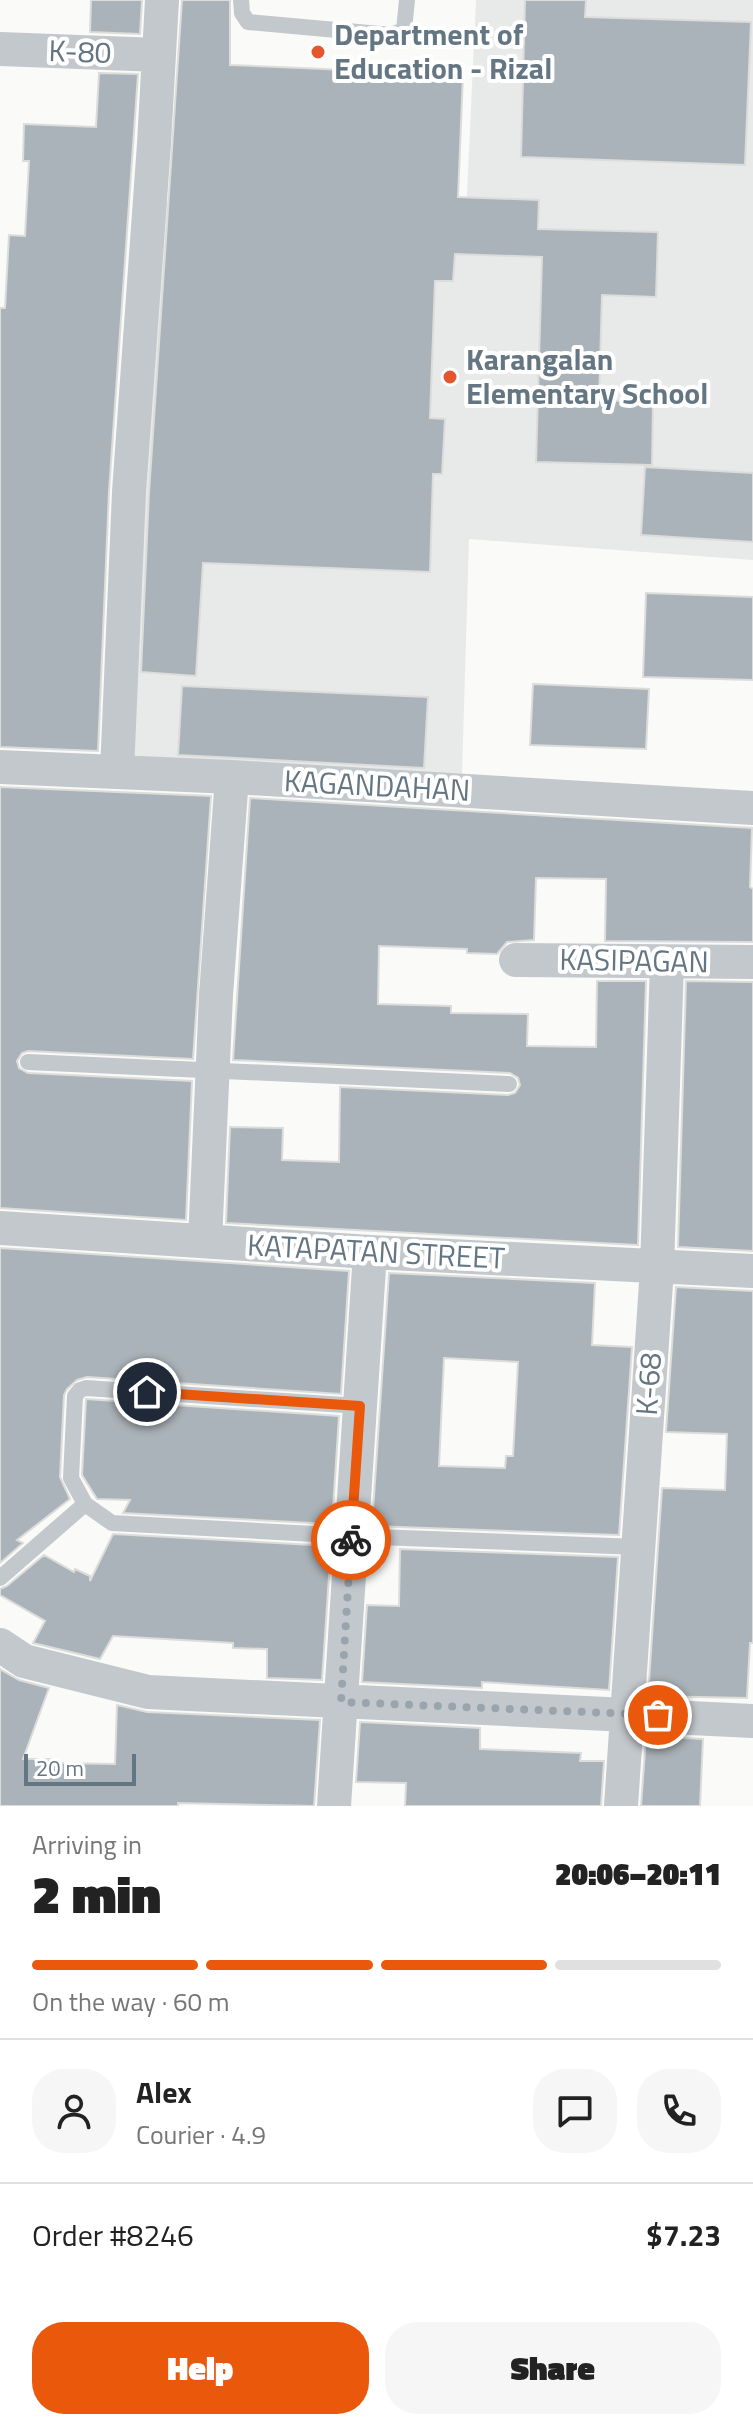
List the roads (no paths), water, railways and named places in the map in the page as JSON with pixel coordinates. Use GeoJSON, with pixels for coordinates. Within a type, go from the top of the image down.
{"type":"FeatureCollection","features":[{"type":"Feature","properties":{"kind":"street"},"geometry":{"type":"LineString","coordinates":[[117,772],[129,492],[162,0]]}},
{"type":"Feature","properties":{"kind":"street","name":"K-80"},"geometry":{"type":"LineString","coordinates":[[0,49],[159,55]]}},
{"type":"Feature","properties":{"kind":"street","name":"KAGANDAHAN"},"geometry":{"type":"LineString","coordinates":[[0,767],[232,777],[753,808]]}},
{"type":"Feature","properties":{"kind":"street"},"geometry":{"type":"LineString","coordinates":[[205,1241],[212,1071],[232,777]]}},
{"type":"Feature","properties":{"kind":"street","name":"KASIPAGAN"},"geometry":{"type":"LineString","coordinates":[[516,960],[753,962]]}},
{"type":"Feature","properties":{"kind":"street","name":"K-68"},"geometry":{"type":"LineString","coordinates":[[621,1806],[657,1268],[667,962]]}},
{"type":"Feature","properties":{"kind":"street","name":"KATAPATAN STREET"},"geometry":{"type":"LineString","coordinates":[[0,1228],[370,1252],[753,1271]]}},
{"type":"Feature","properties":{"kind":"street"},"geometry":{"type":"LineString","coordinates":[[334,1806],[370,1252]]}},
{"type":"Feature","properties":{"kind":"street"},"geometry":{"type":"LineString","coordinates":[[0,1645],[24,1661],[148,1692],[753,1721]]}},
{"type":"Feature","properties":{"kind":"lane"},"geometry":{"type":"LineString","coordinates":[[241,0],[242,13],[248,22],[391,35],[404,30],[407,0]]}},
{"type":"Feature","properties":{"kind":"lane"},"geometry":{"type":"LineString","coordinates":[[28,1062],[509,1084]]}},
{"type":"Feature","properties":{"kind":"lane"},"geometry":{"type":"LineString","coordinates":[[360,1406],[86,1388],[75,1396],[71,1478],[85,1504],[112,1523],[638,1547]]}},
{"type":"Feature","properties":{"kind":"lane"},"geometry":{"type":"LineString","coordinates":[[0,1578],[85,1504]]}},
{"type":"Feature","properties":{"kind":"place","name":"Department of Education - Rizal"},"geometry":{"type":"Point","coordinates":[318,52]}},
{"type":"Feature","properties":{"kind":"place","name":"Karangalan Elementary School"},"geometry":{"type":"Point","coordinates":[450,377]}}]}
